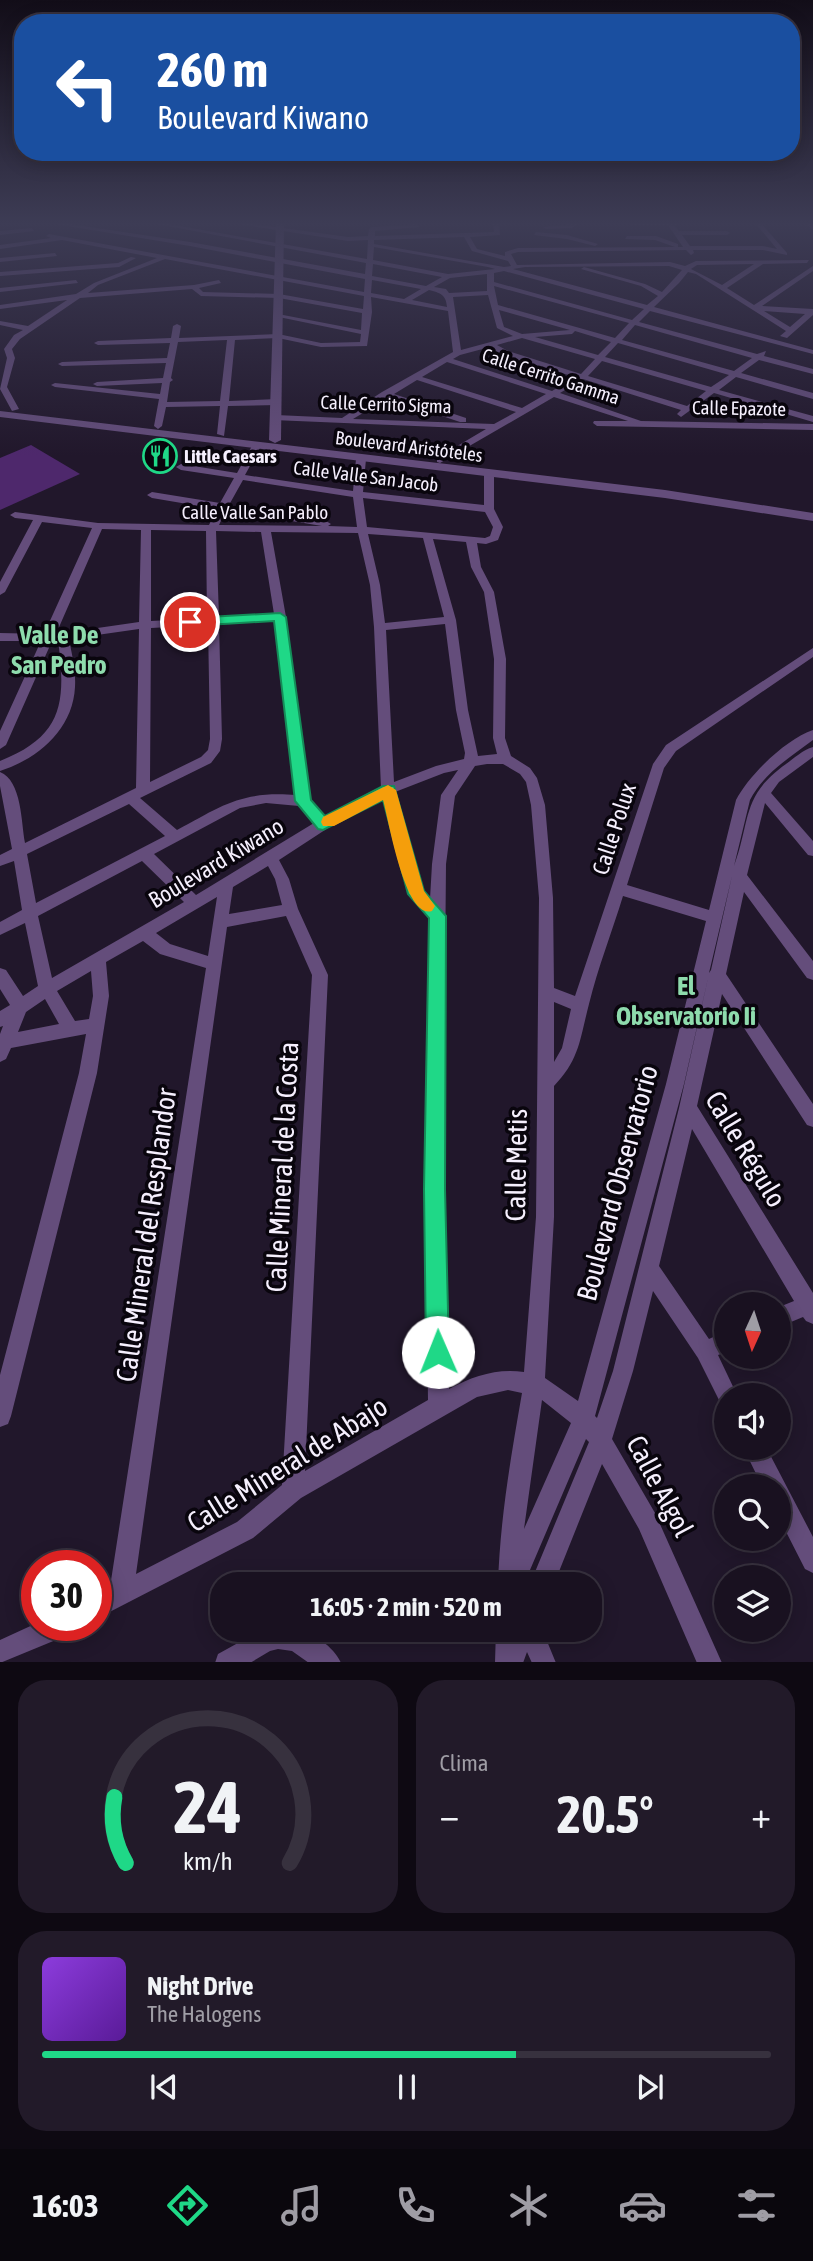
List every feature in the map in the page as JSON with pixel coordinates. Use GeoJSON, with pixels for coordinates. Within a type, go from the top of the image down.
{"type":"FeatureCollection","features":[{"type":"Feature","properties":{"kind":"street"},"geometry":{"type":"LineString","coordinates":[[0,307],[55,301]]}},
{"type":"Feature","properties":{"kind":"street"},"geometry":{"type":"LineString","coordinates":[[15,409],[3,387],[11,358],[4,348],[73,301]]}},
{"type":"Feature","properties":{"kind":"street"},"geometry":{"type":"LineString","coordinates":[[275,440],[279,301]]}},
{"type":"Feature","properties":{"kind":"street"},"geometry":{"type":"LineString","coordinates":[[304,301],[368,312]]}},
{"type":"Feature","properties":{"kind":"street"},"geometry":{"type":"LineString","coordinates":[[322,304],[327,301]]}},
{"type":"Feature","properties":{"kind":"street"},"geometry":{"type":"LineString","coordinates":[[98,343],[278,336],[313,344],[364,344],[367,301]]}},
{"type":"Feature","properties":{"kind":"street"},"geometry":{"type":"LineString","coordinates":[[397,301],[452,310]]}},
{"type":"Feature","properties":{"kind":"street"},"geometry":{"type":"LineString","coordinates":[[449,301],[457,353]]}},
{"type":"Feature","properties":{"kind":"street"},"geometry":{"type":"LineString","coordinates":[[493,301],[501,328],[521,336],[813,419]]}},
{"type":"Feature","properties":{"kind":"street"},"geometry":{"type":"LineString","coordinates":[[546,301],[630,327],[813,372]]}},
{"type":"Feature","properties":{"kind":"street"},"geometry":{"type":"LineString","coordinates":[[624,301],[813,352]]}},
{"type":"Feature","properties":{"kind":"street"},"geometry":{"type":"LineString","coordinates":[[440,460],[583,376],[656,301]]}},
{"type":"Feature","properties":{"kind":"street"},"geometry":{"type":"LineString","coordinates":[[742,301],[797,327]]}},
{"type":"Feature","properties":{"kind":"street"},"geometry":{"type":"LineString","coordinates":[[754,307],[764,301]]}},
{"type":"Feature","properties":{"kind":"street"},"geometry":{"type":"LineString","coordinates":[[494,306],[812,396]]}},
{"type":"Feature","properties":{"kind":"street"},"geometry":{"type":"LineString","coordinates":[[754,307],[812,312]]}},
{"type":"Feature","properties":{"kind":"street"},"geometry":{"type":"LineString","coordinates":[[666,425],[715,392],[812,312]]}},
{"type":"Feature","properties":{"kind":"street"},"geometry":{"type":"LineString","coordinates":[[278,316],[366,333]]}},
{"type":"Feature","properties":{"kind":"street"},"geometry":{"type":"LineString","coordinates":[[0,323],[30,329]]}},
{"type":"Feature","properties":{"kind":"street"},"geometry":{"type":"LineString","coordinates":[[0,334],[16,326]]}},
{"type":"Feature","properties":{"kind":"street"},"geometry":{"type":"LineString","coordinates":[[154,426],[169,380],[177,326]]}},
{"type":"Feature","properties":{"kind":"street"},"geometry":{"type":"LineString","coordinates":[[346,419],[457,353],[521,336],[630,327]]}},
{"type":"Feature","properties":{"kind":"street"},"geometry":{"type":"LineString","coordinates":[[221,434],[230,338]]}},
{"type":"Feature","properties":{"kind":"street"},"geometry":{"type":"LineString","coordinates":[[491,344],[505,353],[688,409]]}},
{"type":"Feature","properties":{"kind":"street","name":"Calle Cerrito Gamma"},"geometry":{"type":"LineString","coordinates":[[445,359],[646,425]]}},
{"type":"Feature","properties":{"kind":"street"},"geometry":{"type":"LineString","coordinates":[[62,364],[172,360]]}},
{"type":"Feature","properties":{"kind":"street"},"geometry":{"type":"LineString","coordinates":[[414,377],[522,411]]}},
{"type":"Feature","properties":{"kind":"street"},"geometry":{"type":"LineString","coordinates":[[88,389],[104,382],[169,380]]}},
{"type":"Feature","properties":{"kind":"street"},"geometry":{"type":"LineString","coordinates":[[55,385],[164,401],[277,402]]}},
{"type":"Feature","properties":{"kind":"street"},"geometry":{"type":"LineString","coordinates":[[385,394],[474,424]]}},
{"type":"Feature","properties":{"kind":"street"},"geometry":{"type":"LineString","coordinates":[[792,414],[812,396]]}},
{"type":"Feature","properties":{"kind":"street","name":"Boulevard Aristóteles"},"geometry":{"type":"LineString","coordinates":[[0,407],[256,446],[440,460],[665,486],[813,509]]}},
{"type":"Feature","properties":{"kind":"street","name":"Boulevard Aristóteles"},"geometry":{"type":"LineString","coordinates":[[0,414],[154,426],[275,440],[363,455],[666,494],[813,517]]}},
{"type":"Feature","properties":{"kind":"street","name":"Calle Cerrito Sigma"},"geometry":{"type":"LineString","coordinates":[[276,418],[474,424],[494,427]]}},
{"type":"Feature","properties":{"kind":"street","name":"Calle Epazote"},"geometry":{"type":"LineString","coordinates":[[597,423],[813,427]]}},
{"type":"Feature","properties":{"kind":"street"},"geometry":{"type":"LineString","coordinates":[[0,861],[205,760],[214,751],[216,739],[211,530],[256,446]]}},
{"type":"Feature","properties":{"kind":"street"},"geometry":{"type":"LineString","coordinates":[[363,455],[358,494],[380,627],[388,790],[416,894],[437,916]]}},
{"type":"Feature","properties":{"kind":"street","name":"Calle Valle San Jacob"},"geometry":{"type":"LineString","coordinates":[[181,467],[358,494],[489,509]]}},
{"type":"Feature","properties":{"kind":"street"},"geometry":{"type":"LineString","coordinates":[[489,473],[489,509]]}},
{"type":"Feature","properties":{"kind":"street"},"geometry":{"type":"LineString","coordinates":[[152,495],[362,530]]}},
{"type":"Feature","properties":{"kind":"street","name":"Calle Valle San Pablo"},"geometry":{"type":"LineString","coordinates":[[15,515],[97,526],[146,529],[362,530],[471,541],[494,538],[498,527],[489,509]]}},
{"type":"Feature","properties":{"kind":"street"},"geometry":{"type":"LineString","coordinates":[[0,592],[39,518]]}},
{"type":"Feature","properties":{"kind":"street"},"geometry":{"type":"LineString","coordinates":[[0,746],[97,526]]}},
{"type":"Feature","properties":{"kind":"street"},"geometry":{"type":"LineString","coordinates":[[146,529],[145,625],[136,793],[176,837]]}},
{"type":"Feature","properties":{"kind":"street"},"geometry":{"type":"LineString","coordinates":[[266,530],[280,617],[303,801],[323,824]]}},
{"type":"Feature","properties":{"kind":"street"},"geometry":{"type":"LineString","coordinates":[[427,536],[450,620],[462,709],[469,731],[470,763],[448,796],[439,864],[434,1189],[439,1406]]}},
{"type":"Feature","properties":{"kind":"street"},"geometry":{"type":"LineString","coordinates":[[471,541],[476,567],[489,592],[500,659],[499,738],[505,759]]}},
{"type":"Feature","properties":{"kind":"street"},"geometry":{"type":"LineString","coordinates":[[0,637],[49,638],[145,625],[280,617]]}},
{"type":"Feature","properties":{"kind":"street"},"geometry":{"type":"LineString","coordinates":[[380,627],[450,620]]}},
{"type":"Feature","properties":{"kind":"street"},"geometry":{"type":"LineString","coordinates":[[0,766],[18,760],[41,744],[62,712],[69,691],[63,635]]}},
{"type":"Feature","properties":{"kind":"street","name":"Calle Polux"},"geometry":{"type":"LineString","coordinates":[[545,1084],[564,1065],[573,1043],[580,1004],[658,767],[671,748],[813,652]]}},
{"type":"Feature","properties":{"kind":"street","name":"Boulevard Observatorio"},"geometry":{"type":"LineString","coordinates":[[516,1572],[584,1419],[675,1084],[727,859],[750,785],[762,772],[813,734]]}},
{"type":"Feature","properties":{"kind":"street","name":"Boulevard Observatorio"},"geometry":{"type":"LineString","coordinates":[[547,1572],[601,1440],[623,1371],[688,1108],[751,823],[763,792],[774,779],[813,751]]}},
{"type":"Feature","properties":{"kind":"street","name":"Boulevard Kiwano"},"geometry":{"type":"LineString","coordinates":[[0,1020],[47,989],[271,858],[323,824],[388,790],[441,769],[487,759],[505,759]]}},
{"type":"Feature","properties":{"kind":"street","name":"Calle Metis"},"geometry":{"type":"LineString","coordinates":[[505,759],[525,771],[532,781],[538,805],[546,898],[545,1217],[534,1384],[518,1484],[511,1545],[511,1572]]}},
{"type":"Feature","properties":{"kind":"street"},"geometry":{"type":"LineString","coordinates":[[0,777],[8,787],[30,913],[47,989],[71,1029]]}},
{"type":"Feature","properties":{"kind":"street"},"geometry":{"type":"LineString","coordinates":[[763,792],[813,851]]}},
{"type":"Feature","properties":{"kind":"street"},"geometry":{"type":"LineString","coordinates":[[0,929],[247,800],[266,798],[303,801]]}},
{"type":"Feature","properties":{"kind":"street"},"geometry":{"type":"LineString","coordinates":[[144,854],[194,902]]}},
{"type":"Feature","properties":{"kind":"street","name":"Calle Mineral de la Costa"},"geometry":{"type":"LineString","coordinates":[[271,858],[282,879],[291,909],[313,954],[321,986],[293,1490]]}},
{"type":"Feature","properties":{"kind":"street"},"geometry":{"type":"LineString","coordinates":[[727,859],[813,973]]}},
{"type":"Feature","properties":{"kind":"street","name":"Calle Mineral del Resplandor"},"geometry":{"type":"LineString","coordinates":[[121,1595],[226,883]]}},
{"type":"Feature","properties":{"kind":"street"},"geometry":{"type":"LineString","coordinates":[[619,889],[713,917]]}},
{"type":"Feature","properties":{"kind":"street"},"geometry":{"type":"LineString","coordinates":[[221,922],[291,909]]}},
{"type":"Feature","properties":{"kind":"street"},"geometry":{"type":"LineString","coordinates":[[143,932],[164,949],[214,964]]}},
{"type":"Feature","properties":{"kind":"street"},"geometry":{"type":"LineString","coordinates":[[0,1416],[88,1073],[102,996],[98,959]]}},
{"type":"Feature","properties":{"kind":"street"},"geometry":{"type":"LineString","coordinates":[[717,974],[813,1119]]}},
{"type":"Feature","properties":{"kind":"street"},"geometry":{"type":"LineString","coordinates":[[0,975],[20,1006],[4,1047]]}},
{"type":"Feature","properties":{"kind":"street"},"geometry":{"type":"LineString","coordinates":[[546,992],[580,1004]]}},
{"type":"Feature","properties":{"kind":"street"},"geometry":{"type":"LineString","coordinates":[[4,1047],[71,1029],[96,1026]]}},
{"type":"Feature","properties":{"kind":"street","name":"Calle Régulo"},"geometry":{"type":"LineString","coordinates":[[675,1084],[811,1307]]}},
{"type":"Feature","properties":{"kind":"street"},"geometry":{"type":"LineString","coordinates":[[648,1267],[705,1351],[721,1383]]}},
{"type":"Feature","properties":{"kind":"street"},"geometry":{"type":"LineString","coordinates":[[791,1313],[811,1307]]}},
{"type":"Feature","properties":{"kind":"street"},"geometry":{"type":"LineString","coordinates":[[705,1351],[714,1347]]}},
{"type":"Feature","properties":{"kind":"street","name":"Calle Mineral de Abajo"},"geometry":{"type":"LineString","coordinates":[[112,1599],[245,1530],[293,1490],[474,1387],[508,1380],[534,1384]]}},
{"type":"Feature","properties":{"kind":"street"},"geometry":{"type":"LineString","coordinates":[[534,1384],[584,1419]]}},
{"type":"Feature","properties":{"kind":"street","name":"Calle Algol"},"geometry":{"type":"LineString","coordinates":[[584,1419],[601,1440],[647,1521],[710,1662]]}},
{"type":"Feature","properties":{"kind":"street"},"geometry":{"type":"LineString","coordinates":[[791,1518],[813,1561]]}},
{"type":"Feature","properties":{"kind":"street"},"geometry":{"type":"LineString","coordinates":[[228,1662],[265,1639],[280,1636],[293,1637],[310,1646],[329,1662]]}},
{"type":"Feature","properties":{"kind":"street"},"geometry":{"type":"LineString","coordinates":[[0,1652],[25,1641]]}},
{"type":"Feature","properties":{"kind":"street"},"geometry":{"type":"LineString","coordinates":[[508,1642],[508,1662]]}},
{"type":"Feature","properties":{"kind":"street"},"geometry":{"type":"LineString","coordinates":[[508,1662],[520,1642]]}},
{"type":"Feature","properties":{"kind":"street"},"geometry":{"type":"LineString","coordinates":[[534,1642],[544,1662]]}},
{"type":"Feature","properties":{"kind":"building"},"geometry":{"type":"Polygon","coordinates":[[[31,445],[80,474],[0,510],[0,458],[31,445]]]}},
{"type":"Feature","properties":{"kind":"slow traffic"},"geometry":{"type":"LineString","coordinates":[[329,822],[388,790],[416,894],[426,906]]}},
{"type":"Feature","properties":{"kind":"place","name":"Little Caesars"},"geometry":{"type":"Point","coordinates":[160,456]}},
{"type":"Feature","properties":{"kind":"district","name":"Valle De San Pedro"},"geometry":{"type":"Point","coordinates":[59,650]}},
{"type":"Feature","properties":{"kind":"district","name":"El Observatorio Ii"},"geometry":{"type":"Point","coordinates":[686,1001]}},
{"type":"Feature","properties":{"kind":"route"},"geometry":{"type":"LineString","coordinates":[[190,622],[280,617],[303,801],[323,824],[388,790],[416,894],[437,916],[434,1189],[438,1352]]}}]}
